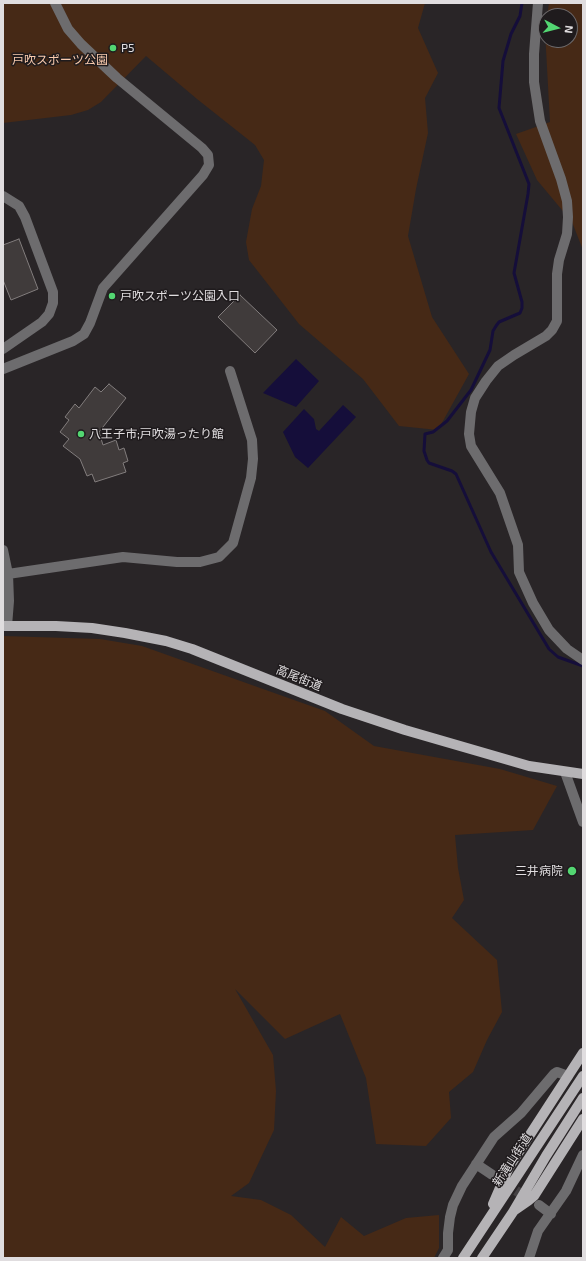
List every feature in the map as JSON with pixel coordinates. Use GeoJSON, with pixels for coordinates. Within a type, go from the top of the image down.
{"type":"FeatureCollection","features":[{"type":"Feature","properties":{"kind":"main road","name":"高尾街道"},"geometry":{"type":"LineString","coordinates":[[5,626],[92,628],[125,633],[166,642],[192,649],[342,709],[393,727],[504,760],[529,766],[583,774]]}},
{"type":"Feature","properties":{"kind":"main road"},"geometry":{"type":"LineString","coordinates":[[480,1232],[509,1167],[583,1053]]}},
{"type":"Feature","properties":{"kind":"main road","name":"新滝山街道"},"geometry":{"type":"LineString","coordinates":[[463,1258],[583,1076]]}},
{"type":"Feature","properties":{"kind":"main road"},"geometry":{"type":"LineString","coordinates":[[482,1258],[513,1212],[583,1098]]}},
{"type":"Feature","properties":{"kind":"main road"},"geometry":{"type":"LineString","coordinates":[[513,1212],[534,1196],[583,1119]]}},
{"type":"Feature","properties":{"kind":"street"},"geometry":{"type":"LineString","coordinates":[[3,369],[73,341],[84,334],[90,323],[102,288],[203,175],[209,165],[208,155],[202,148],[117,78],[81,44],[68,29],[55,3]]}},
{"type":"Feature","properties":{"kind":"street"},"geometry":{"type":"LineString","coordinates":[[538,3],[534,54],[534,82],[540,121],[561,179],[567,201],[568,217],[567,234],[559,260],[557,274],[557,321],[552,330],[546,336],[514,354],[498,366],[486,381],[475,398],[471,412],[469,434],[471,446],[500,493],[518,545],[519,572],[533,603],[549,630],[567,649],[583,660]]}},
{"type":"Feature","properties":{"kind":"street"},"geometry":{"type":"LineString","coordinates":[[3,196],[19,206],[25,217],[53,292],[53,303],[49,314],[42,322],[3,349]]}},
{"type":"Feature","properties":{"kind":"street"},"geometry":{"type":"LineString","coordinates":[[8,574],[123,557],[177,562],[200,562],[220,557],[233,543],[251,478],[253,459],[252,440],[230,371]]}},
{"type":"Feature","properties":{"kind":"street"},"geometry":{"type":"LineString","coordinates":[[3,550],[8,574],[9,601],[5,626]]}},
{"type":"Feature","properties":{"kind":"street"},"geometry":{"type":"LineString","coordinates":[[565,772],[583,822]]}},
{"type":"Feature","properties":{"kind":"street"},"geometry":{"type":"LineString","coordinates":[[443,1258],[448,1250],[448,1233],[454,1205],[462,1186],[494,1137],[521,1114],[551,1077],[557,1072],[568,1076]]}},
{"type":"Feature","properties":{"kind":"street"},"geometry":{"type":"LineString","coordinates":[[529,1258],[538,1231],[566,1191],[583,1155]]}},
{"type":"Feature","properties":{"kind":"street"},"geometry":{"type":"LineString","coordinates":[[476,1164],[491,1174]]}},
{"type":"Feature","properties":{"kind":"street"},"geometry":{"type":"LineString","coordinates":[[539,1205],[551,1214]]}},
{"type":"Feature","properties":{"kind":"green space","name":"戸吹スポーツ公園"},"geometry":{"type":"Polygon","coordinates":[[[3,3],[425,3],[418,28],[438,73],[425,98],[428,133],[408,236],[432,317],[469,374],[438,430],[399,426],[363,379],[299,324],[249,260],[246,242],[252,209],[261,186],[264,160],[255,145],[146,56],[101,102],[88,110],[71,115],[3,123],[3,3]]]}},
{"type":"Feature","properties":{"kind":"green space"},"geometry":{"type":"Polygon","coordinates":[[[549,3],[583,3],[583,250],[572,222],[537,180],[516,134],[550,122],[546,48],[578,48],[578,8],[548,8],[549,3]]]}},
{"type":"Feature","properties":{"kind":"green space"},"geometry":{"type":"Polygon","coordinates":[[[3,636],[100,639],[142,646],[325,711],[374,746],[500,769],[557,786],[533,830],[455,835],[458,868],[464,900],[452,918],[497,960],[502,1012],[487,1040],[473,1072],[449,1092],[451,1118],[426,1146],[376,1144],[366,1078],[340,1014],[285,1039],[235,989],[273,1055],[276,1091],[274,1130],[249,1183],[231,1196],[261,1200],[291,1215],[325,1247],[341,1217],[364,1236],[406,1218],[439,1215],[439,1248],[434,1258],[3,1258],[3,636]]]}},
{"type":"Feature","properties":{"kind":"shaded area"},"geometry":{"type":"Polygon","coordinates":[[[296,359],[319,381],[296,407],[263,393],[296,359]]]}},
{"type":"Feature","properties":{"kind":"shaded area"},"geometry":{"type":"Polygon","coordinates":[[[343,405],[356,417],[308,468],[295,457],[283,432],[304,409],[314,419],[316,429],[319,431],[343,405]]]}},
{"type":"Feature","properties":{"kind":"building"},"geometry":{"type":"Polygon","coordinates":[[[19,239],[38,289],[11,300],[3,280],[3,245],[19,239]]]}},
{"type":"Feature","properties":{"kind":"building"},"geometry":{"type":"Polygon","coordinates":[[[240,295],[277,330],[255,353],[218,317],[240,295]]]}},
{"type":"Feature","properties":{"kind":"building","name":"八王子市;戸吹湯ったり館"},"geometry":{"type":"Polygon","coordinates":[[[109,384],[126,398],[99,432],[103,445],[116,440],[119,450],[124,448],[128,461],[123,463],[126,472],[95,482],[92,474],[87,476],[80,459],[63,446],[69,439],[60,432],[69,420],[65,417],[75,404],[79,408],[95,387],[101,392],[109,384]]]}},
{"type":"Feature","properties":{"kind":"waterway"},"geometry":{"type":"LineString","coordinates":[[522,3],[520,16],[511,34],[503,61],[499,108],[529,184],[514,273],[522,302],[522,308],[520,313],[499,322],[496,326],[493,331],[490,350],[471,390],[447,421],[433,432],[425,434],[424,451],[429,463],[452,471],[456,474],[491,552],[549,649],[558,657],[583,666]]}},
{"type":"Feature","properties":{"kind":"tunnel"},"geometry":{"type":"LineString","coordinates":[[491,1174],[530,1200]]}},
{"type":"Feature","properties":{"kind":"place","name":"P5"},"geometry":{"type":"Point","coordinates":[113,48]}},
{"type":"Feature","properties":{"kind":"place","name":"戸吹スポーツ公園入口"},"geometry":{"type":"Point","coordinates":[112,296]}},
{"type":"Feature","properties":{"kind":"place","name":"八王子市;戸吹湯ったり館"},"geometry":{"type":"Point","coordinates":[81,434]}},
{"type":"Feature","properties":{"kind":"place","name":"三井病院"},"geometry":{"type":"Point","coordinates":[572,871]}}]}
